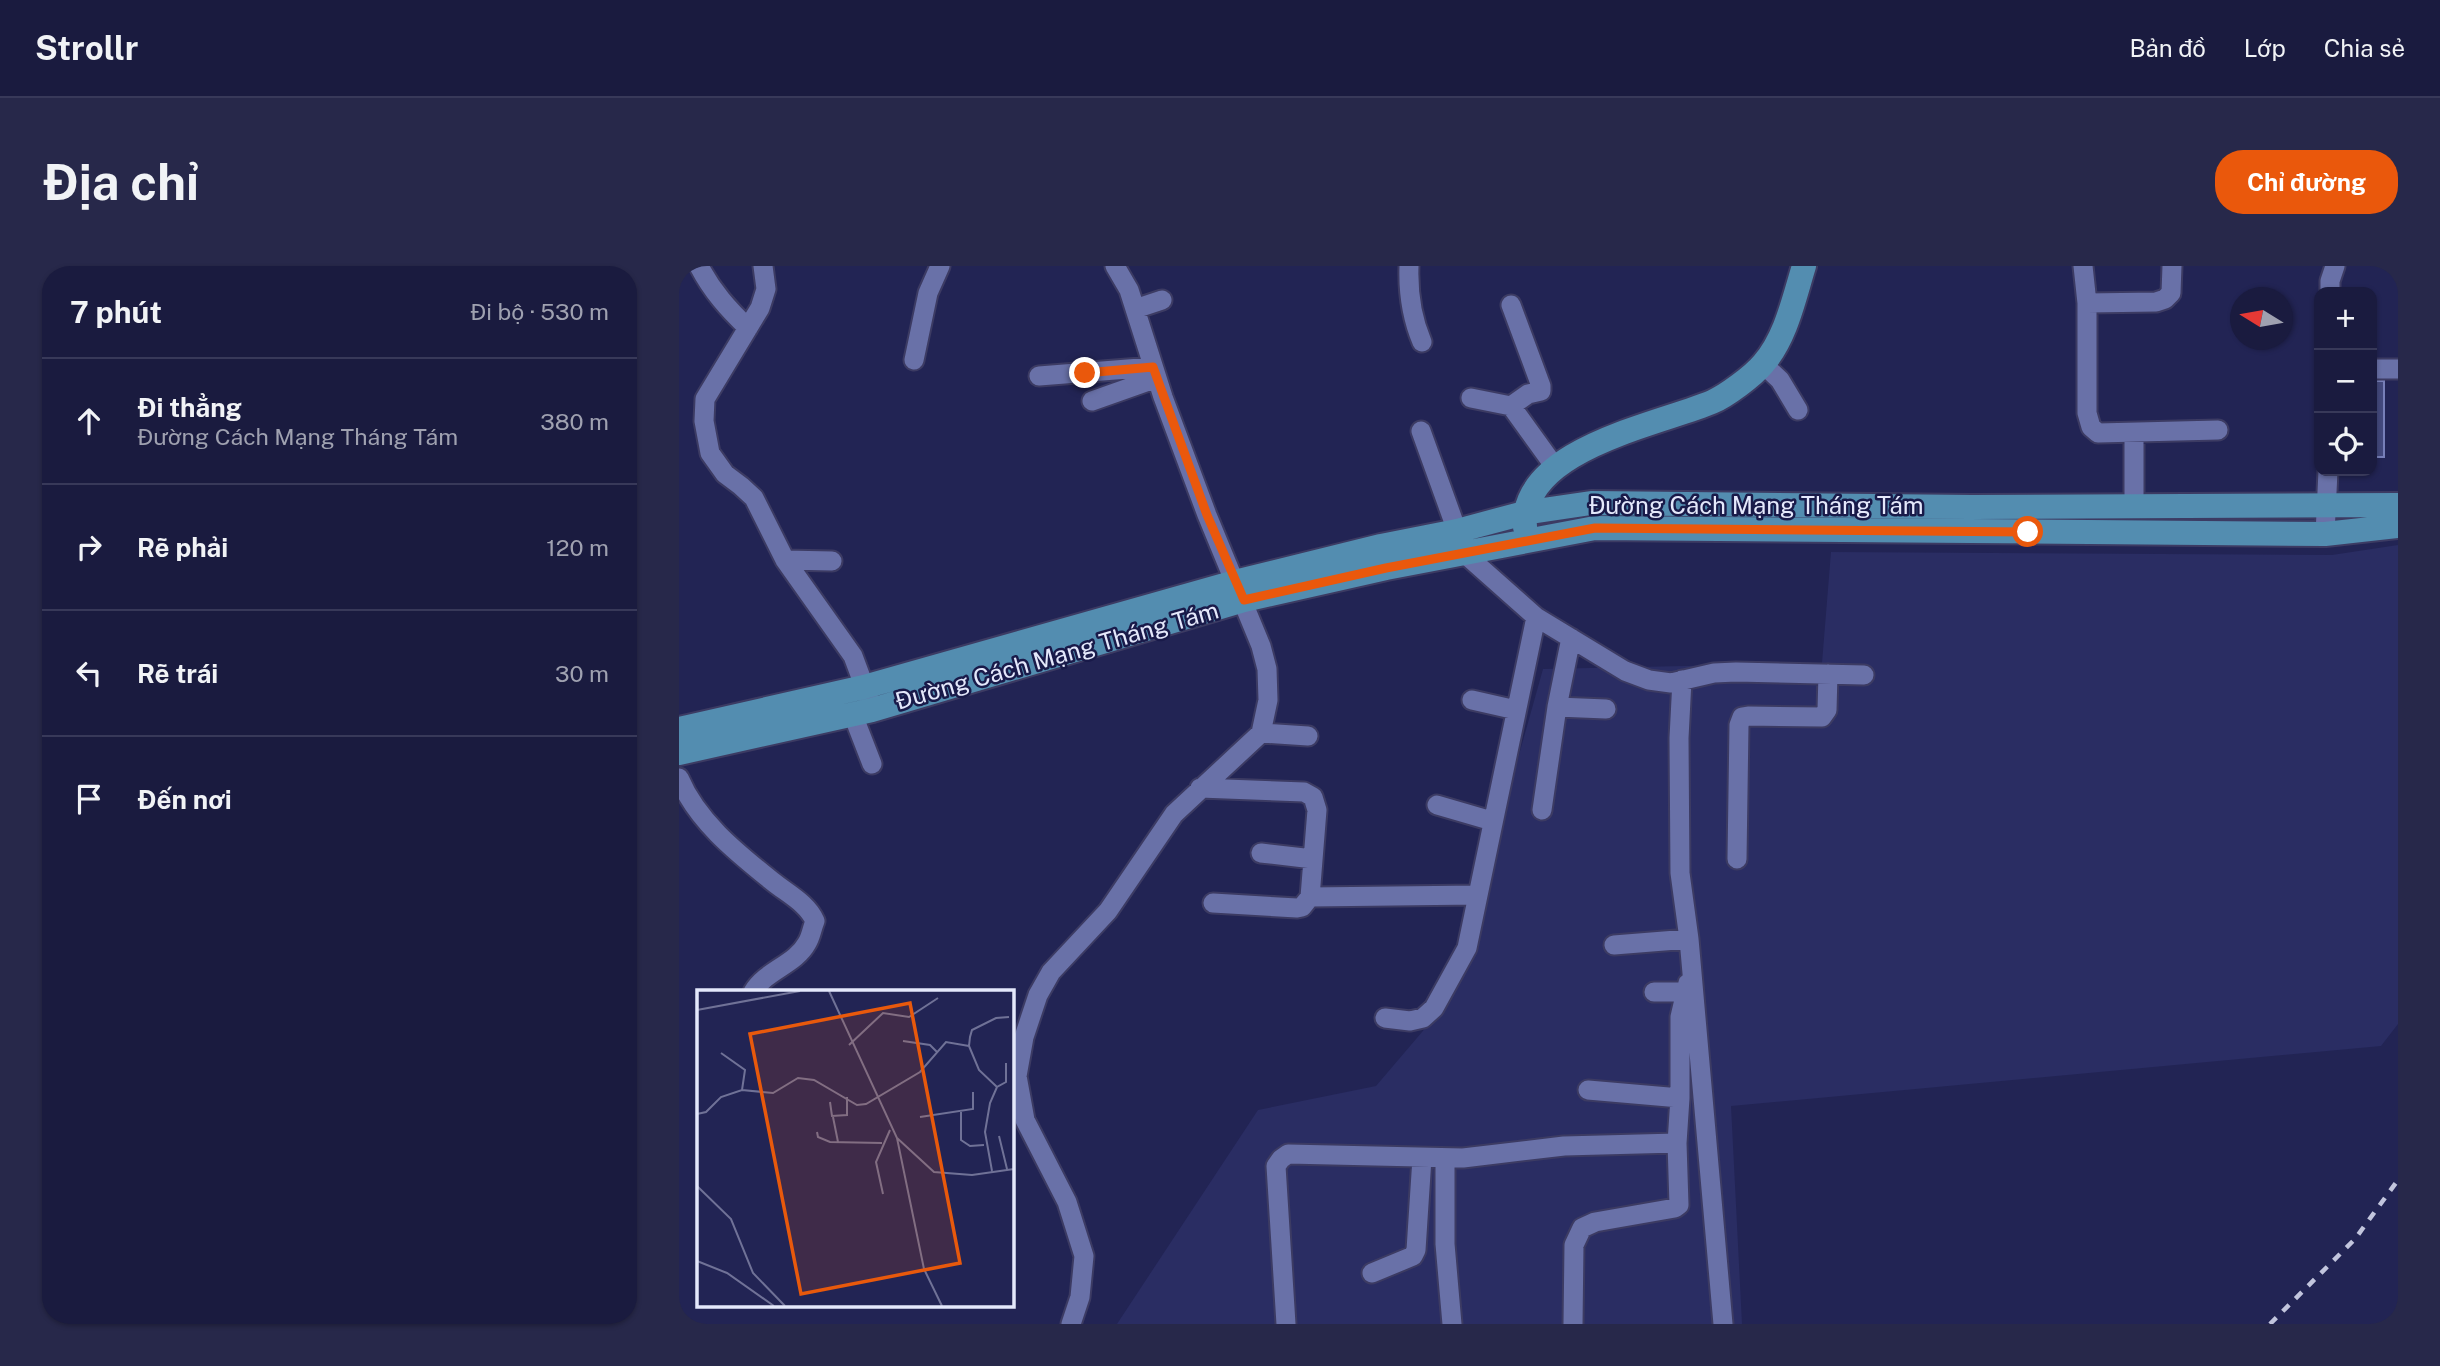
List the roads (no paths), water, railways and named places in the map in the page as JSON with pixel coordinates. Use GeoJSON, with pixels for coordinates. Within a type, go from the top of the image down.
{"type":"FeatureCollection","features":[{"type":"Feature","properties":{"kind":"main road"},"geometry":{"type":"LineString","coordinates":[[1526,541],[1524,513],[1531,495],[1555,467],[1589,447],[1715,401],[1763,364],[1786,323],[1804,266]]}},
{"type":"Feature","properties":{"kind":"main road","name":"Đường Cách Mạng Tháng Tám"},"geometry":{"type":"LineString","coordinates":[[1461,542],[1524,513],[1591,503],[2398,505]]}},
{"type":"Feature","properties":{"kind":"main road","name":"Đường Cách Mạng Tháng Tám"},"geometry":{"type":"LineString","coordinates":[[679,753],[711,734],[863,704],[1239,591],[1461,542],[1526,541],[1595,528],[2325,534],[2398,526]]}},
{"type":"Feature","properties":{"kind":"main road","name":"Đường Cách Mạng Tháng Tám"},"geometry":{"type":"LineString","coordinates":[[679,729],[711,734]]}},
{"type":"Feature","properties":{"kind":"street"},"geometry":{"type":"LineString","coordinates":[[699,266],[724,304],[748,328]]}},
{"type":"Feature","properties":{"kind":"street"},"geometry":{"type":"LineString","coordinates":[[763,266],[766,289],[760,308],[705,399],[704,421],[710,453],[725,474],[754,498],[785,560],[853,656],[873,764]]}},
{"type":"Feature","properties":{"kind":"street"},"geometry":{"type":"LineString","coordinates":[[913,359],[928,293],[940,266]]}},
{"type":"Feature","properties":{"kind":"street"},"geometry":{"type":"LineString","coordinates":[[1409,266],[1408,291],[1413,321],[1422,342]]}},
{"type":"Feature","properties":{"kind":"street"},"geometry":{"type":"LineString","coordinates":[[2083,266],[2087,303],[2087,413],[2091,427],[2098,433],[2218,430]]}},
{"type":"Feature","properties":{"kind":"street"},"geometry":{"type":"LineString","coordinates":[[2087,303],[2156,302],[2165,299],[2171,293],[2172,266]]}},
{"type":"Feature","properties":{"kind":"street"},"geometry":{"type":"LineString","coordinates":[[2330,287],[2335,266]]}},
{"type":"Feature","properties":{"kind":"street"},"geometry":{"type":"LineString","coordinates":[[1071,1324],[1080,1297],[1084,1256],[1067,1202],[1025,1120],[1017,1076],[1024,1037],[1038,995],[1051,972],[1108,911],[1174,814],[1261,733],[1268,700],[1267,669],[1239,591],[1207,515],[1119,268]]}},
{"type":"Feature","properties":{"kind":"street"},"geometry":{"type":"LineString","coordinates":[[1135,309],[1162,300]]}},
{"type":"Feature","properties":{"kind":"street"},"geometry":{"type":"LineString","coordinates":[[1511,304],[1541,391],[1528,394],[1511,407]]}},
{"type":"Feature","properties":{"kind":"street"},"geometry":{"type":"LineString","coordinates":[[1763,364],[1780,380],[1798,410]]}},
{"type":"Feature","properties":{"kind":"street"},"geometry":{"type":"LineString","coordinates":[[2377,369],[2398,369]]}},
{"type":"Feature","properties":{"kind":"street"},"geometry":{"type":"LineString","coordinates":[[1039,376],[1155,373]]}},
{"type":"Feature","properties":{"kind":"street"},"geometry":{"type":"LineString","coordinates":[[1092,401],[1155,373]]}},
{"type":"Feature","properties":{"kind":"street"},"geometry":{"type":"LineString","coordinates":[[1471,398],[1511,407],[1516,411],[1555,467]]}},
{"type":"Feature","properties":{"kind":"street"},"geometry":{"type":"LineString","coordinates":[[1421,431],[1461,542],[1536,617],[1625,671],[1649,680],[1671,682],[1714,673],[1864,675]]}},
{"type":"Feature","properties":{"kind":"street"},"geometry":{"type":"LineString","coordinates":[[2134,433],[2134,506]]}},
{"type":"Feature","properties":{"kind":"street"},"geometry":{"type":"LineString","coordinates":[[2325,534],[2327,476]]}},
{"type":"Feature","properties":{"kind":"street"},"geometry":{"type":"LineString","coordinates":[[785,560],[832,561]]}},
{"type":"Feature","properties":{"kind":"street"},"geometry":{"type":"LineString","coordinates":[[1385,1018],[1411,1021],[1423,1018],[1434,1008],[1467,948],[1536,617]]}},
{"type":"Feature","properties":{"kind":"street"},"geometry":{"type":"LineString","coordinates":[[1542,810],[1557,707],[1571,638]]}},
{"type":"Feature","properties":{"kind":"street"},"geometry":{"type":"LineString","coordinates":[[1737,859],[1739,725],[1742,717],[1822,717],[1827,710],[1828,674]]}},
{"type":"Feature","properties":{"kind":"street"},"geometry":{"type":"LineString","coordinates":[[1682,680],[1679,737],[1680,873],[1689,939],[1723,1324]]}},
{"type":"Feature","properties":{"kind":"street"},"geometry":{"type":"LineString","coordinates":[[1472,701],[1516,710]]}},
{"type":"Feature","properties":{"kind":"street"},"geometry":{"type":"LineString","coordinates":[[1557,707],[1606,709]]}},
{"type":"Feature","properties":{"kind":"street"},"geometry":{"type":"LineString","coordinates":[[1261,733],[1308,736]]}},
{"type":"Feature","properties":{"kind":"street"},"geometry":{"type":"LineString","coordinates":[[679,778],[687,796],[702,817],[750,863],[810,909],[815,921],[807,944],[788,962],[767,975],[755,990]]}},
{"type":"Feature","properties":{"kind":"street"},"geometry":{"type":"LineString","coordinates":[[1200,788],[1304,792],[1313,797],[1317,810],[1310,897],[1302,906],[1297,908],[1213,903]]}},
{"type":"Feature","properties":{"kind":"street"},"geometry":{"type":"LineString","coordinates":[[1437,805],[1492,821]]}},
{"type":"Feature","properties":{"kind":"street"},"geometry":{"type":"LineString","coordinates":[[1261,853],[1313,859]]}},
{"type":"Feature","properties":{"kind":"street"},"geometry":{"type":"LineString","coordinates":[[1310,897],[1477,895]]}},
{"type":"Feature","properties":{"kind":"street"},"geometry":{"type":"LineString","coordinates":[[1614,945],[1689,939]]}},
{"type":"Feature","properties":{"kind":"street"},"geometry":{"type":"LineString","coordinates":[[1573,1324],[1574,1245],[1582,1228],[1595,1222],[1675,1208],[1679,1205],[1680,1017],[1692,973]]}},
{"type":"Feature","properties":{"kind":"street"},"geometry":{"type":"LineString","coordinates":[[1654,992],[1685,992]]}},
{"type":"Feature","properties":{"kind":"street"},"geometry":{"type":"LineString","coordinates":[[1588,1090],[1680,1098]]}},
{"type":"Feature","properties":{"kind":"street"},"geometry":{"type":"LineString","coordinates":[[1286,1324],[1276,1167],[1288,1154],[1445,1158],[1564,1146],[1678,1143]]}},
{"type":"Feature","properties":{"kind":"street"},"geometry":{"type":"LineString","coordinates":[[1372,1273],[1413,1256],[1416,1250],[1422,1158]]}},
{"type":"Feature","properties":{"kind":"street"},"geometry":{"type":"LineString","coordinates":[[1445,1158],[1445,1244],[1452,1324]]}},
{"type":"Feature","properties":{"kind":"street"},"geometry":{"type":"LineString","coordinates":[[1679,1172],[1708,1166]]}},
{"type":"Feature","properties":{"kind":"railway"},"geometry":{"type":"LineString","coordinates":[[2270,1324],[2355,1239],[2398,1180]]}}]}
